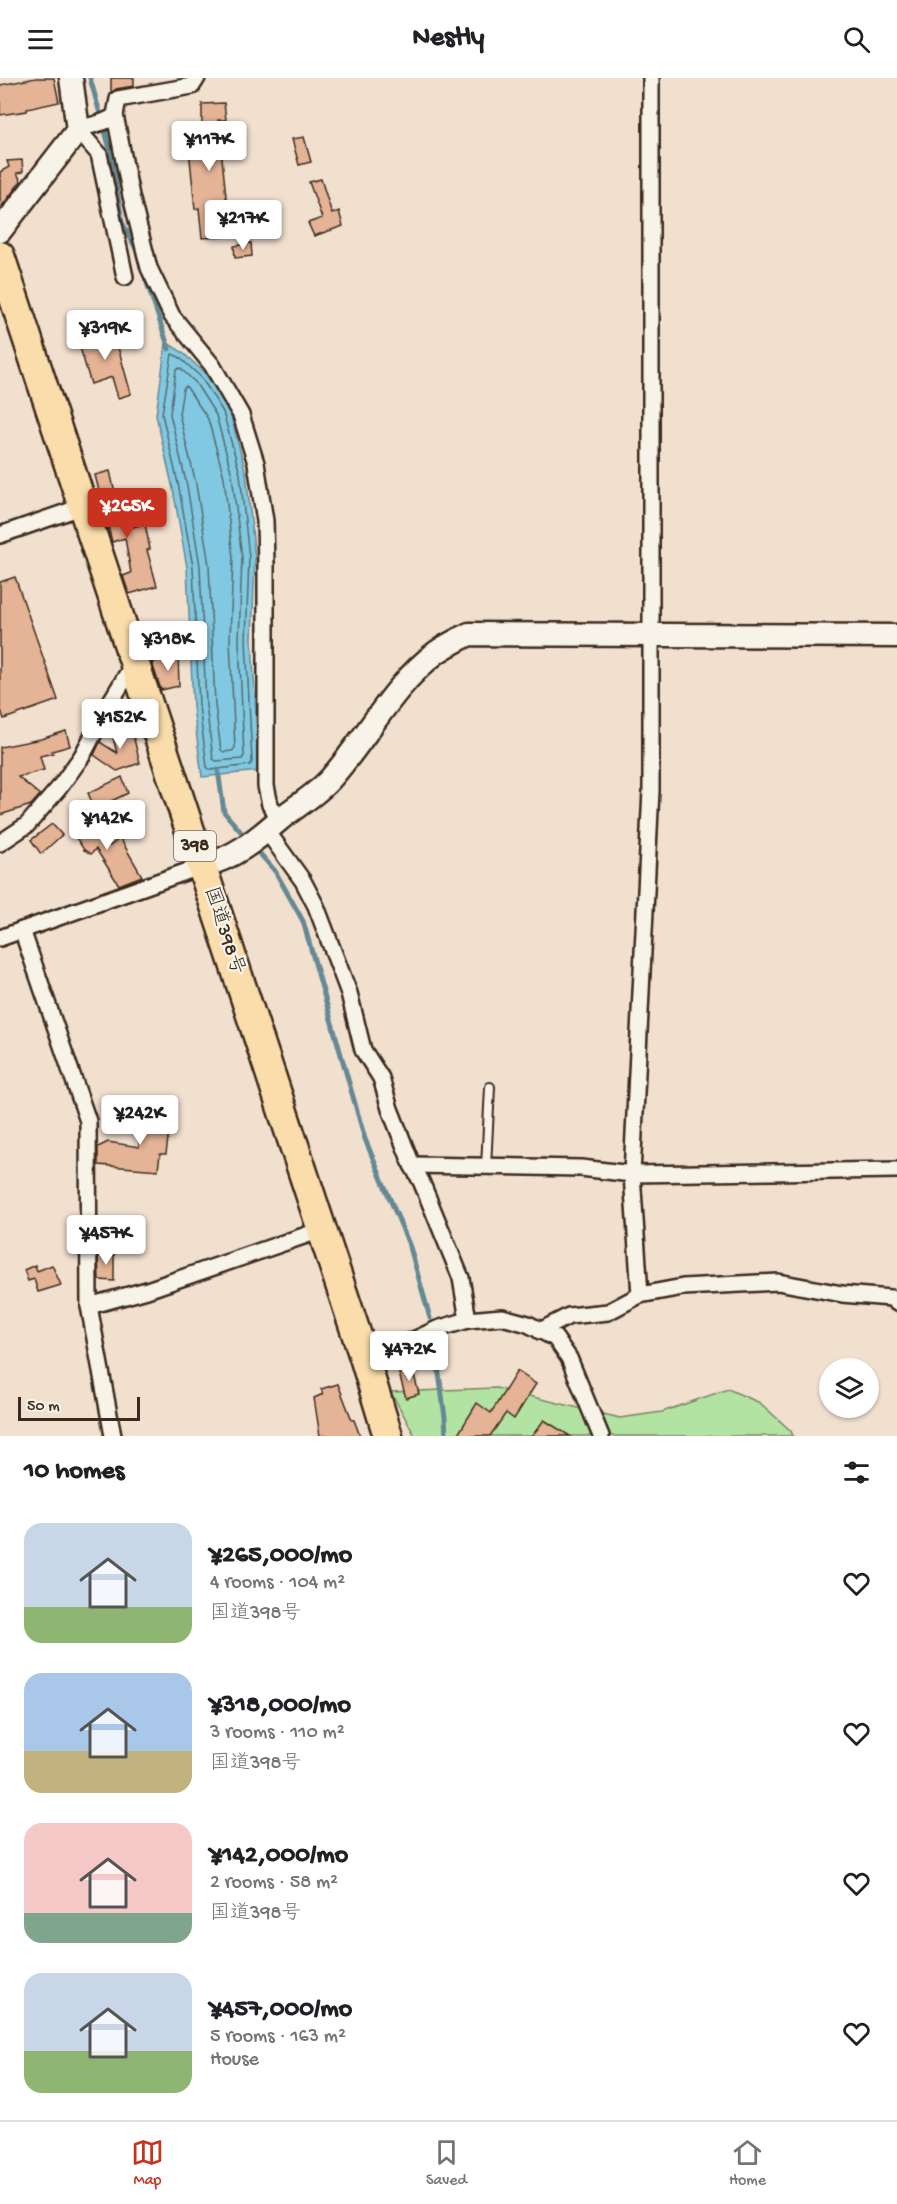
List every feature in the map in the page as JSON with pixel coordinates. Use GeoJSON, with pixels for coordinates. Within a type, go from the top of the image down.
{"type":"FeatureCollection","features":[{"type":"Feature","properties":{"kind":"highway","name":"国道398号"},"geometry":{"type":"LineString","coordinates":[[0,256],[364,1357],[388,1436]]}},
{"type":"Feature","properties":{"kind":"street"},"geometry":{"type":"LineString","coordinates":[[71,78],[85,127],[99,154],[125,277]]}},
{"type":"Feature","properties":{"kind":"street"},"geometry":{"type":"LineString","coordinates":[[197,78],[192,86],[118,99],[113,118],[130,196],[149,268],[172,316],[213,365],[241,415],[256,463],[265,521],[266,786],[270,805],[269,829],[303,881],[316,906],[349,993],[363,1050],[381,1078],[411,1165],[421,1181],[462,1278],[468,1320]]}},
{"type":"Feature","properties":{"kind":"street"},"geometry":{"type":"LineString","coordinates":[[640,1295],[632,1173],[651,790],[651,78]]}},
{"type":"Feature","properties":{"kind":"street"},"geometry":{"type":"LineString","coordinates":[[0,231],[85,127],[113,118]]}},
{"type":"Feature","properties":{"kind":"street"},"geometry":{"type":"LineString","coordinates":[[0,535],[84,506]]}},
{"type":"Feature","properties":{"kind":"street"},"geometry":{"type":"LineString","coordinates":[[0,938],[202,866],[221,862],[232,856],[331,779],[388,702],[412,675],[438,651],[469,634],[897,636]]}},
{"type":"Feature","properties":{"kind":"street"},"geometry":{"type":"LineString","coordinates":[[0,843],[27,825],[59,788],[82,756],[134,663]]}},
{"type":"Feature","properties":{"kind":"street"},"geometry":{"type":"LineString","coordinates":[[22,930],[88,1121],[89,1306],[113,1436]]}},
{"type":"Feature","properties":{"kind":"street"},"geometry":{"type":"LineString","coordinates":[[411,1165],[581,1167],[632,1173],[897,1170]]}},
{"type":"Feature","properties":{"kind":"street"},"geometry":{"type":"LineString","coordinates":[[89,1306],[147,1290],[321,1230]]}},
{"type":"Feature","properties":{"kind":"street"},"geometry":{"type":"LineString","coordinates":[[540,1331],[569,1316],[608,1312],[640,1295],[683,1287],[778,1282],[842,1294],[891,1298],[897,1303]]}},
{"type":"Feature","properties":{"kind":"street"},"geometry":{"type":"LineString","coordinates":[[364,1357],[403,1345],[437,1329],[468,1320],[502,1317],[528,1324],[555,1338],[569,1358],[601,1436]]}},
{"type":"Feature","properties":{"kind":"lane"},"geometry":{"type":"LineString","coordinates":[[486,1167],[490,1087]]}},
{"type":"Feature","properties":{"kind":"green space"},"geometry":{"type":"Polygon","coordinates":[[[496,1388],[620,1418],[662,1412],[728,1389],[760,1403],[791,1431],[793,1436],[415,1436],[391,1392],[496,1388]]]}},
{"type":"Feature","properties":{"kind":"water"},"geometry":{"type":"Polygon","coordinates":[[[166,342],[182,352],[205,373],[229,409],[246,473],[255,558],[252,640],[259,771],[202,777],[193,707],[187,567],[173,489],[156,415],[166,342]]]}},
{"type":"Feature","properties":{"kind":"building"},"geometry":{"type":"Polygon","coordinates":[[[36,78],[54,78],[59,102],[27,109],[27,111],[0,115],[0,85],[36,78]]]}},
{"type":"Feature","properties":{"kind":"building"},"geometry":{"type":"Polygon","coordinates":[[[111,78],[134,78],[134,86],[116,89],[111,93],[111,78]]]}},
{"type":"Feature","properties":{"kind":"building"},"geometry":{"type":"Polygon","coordinates":[[[224,103],[226,120],[218,120],[227,206],[224,206],[223,237],[202,238],[199,208],[195,209],[188,139],[202,139],[202,104],[224,103]]]}},
{"type":"Feature","properties":{"kind":"building"},"geometry":{"type":"Polygon","coordinates":[[[304,137],[311,162],[299,165],[292,139],[304,137]]]}},
{"type":"Feature","properties":{"kind":"building"},"geometry":{"type":"Polygon","coordinates":[[[22,160],[23,172],[17,173],[21,181],[2,206],[0,172],[9,167],[7,161],[22,160]]]}},
{"type":"Feature","properties":{"kind":"building"},"geometry":{"type":"Polygon","coordinates":[[[321,179],[332,214],[339,211],[343,226],[314,236],[308,223],[322,218],[309,182],[321,179]]]}},
{"type":"Feature","properties":{"kind":"building"},"geometry":{"type":"Polygon","coordinates":[[[251,243],[252,256],[235,258],[234,246],[251,243]]]}},
{"type":"Feature","properties":{"kind":"building"},"geometry":{"type":"Polygon","coordinates":[[[113,329],[131,394],[118,398],[112,377],[91,384],[78,341],[113,329]]]}},
{"type":"Feature","properties":{"kind":"building"},"geometry":{"type":"Polygon","coordinates":[[[110,471],[123,529],[145,524],[150,549],[147,550],[157,586],[129,594],[123,576],[131,573],[125,538],[112,542],[95,475],[110,471]]]}},
{"type":"Feature","properties":{"kind":"building"},"geometry":{"type":"Polygon","coordinates":[[[15,577],[58,700],[4,719],[0,707],[0,582],[15,577]]]}},
{"type":"Feature","properties":{"kind":"building"},"geometry":{"type":"Polygon","coordinates":[[[178,652],[179,686],[161,690],[152,663],[178,652]]]}},
{"type":"Feature","properties":{"kind":"building"},"geometry":{"type":"Polygon","coordinates":[[[130,723],[140,763],[117,771],[94,755],[100,742],[117,753],[111,730],[130,723]]]}},
{"type":"Feature","properties":{"kind":"building"},"geometry":{"type":"Polygon","coordinates":[[[66,731],[70,746],[40,756],[44,770],[18,777],[40,795],[31,805],[0,815],[0,747],[41,739],[66,731]]]}},
{"type":"Feature","properties":{"kind":"building"},"geometry":{"type":"Polygon","coordinates":[[[122,777],[128,793],[95,809],[88,793],[122,777]]]}},
{"type":"Feature","properties":{"kind":"building"},"geometry":{"type":"Polygon","coordinates":[[[88,815],[110,846],[120,838],[142,876],[119,885],[96,849],[91,854],[84,850],[70,828],[88,815]]]}},
{"type":"Feature","properties":{"kind":"building"},"geometry":{"type":"Polygon","coordinates":[[[52,824],[62,835],[41,854],[31,840],[52,824]]]}},
{"type":"Feature","properties":{"kind":"building"},"geometry":{"type":"Polygon","coordinates":[[[141,1113],[171,1115],[166,1154],[160,1154],[158,1170],[98,1165],[98,1147],[108,1142],[139,1147],[141,1113]]]}},
{"type":"Feature","properties":{"kind":"building"},"geometry":{"type":"Polygon","coordinates":[[[98,1252],[114,1252],[114,1281],[99,1280],[98,1252]]]}},
{"type":"Feature","properties":{"kind":"building"},"geometry":{"type":"Polygon","coordinates":[[[35,1265],[37,1271],[52,1265],[61,1285],[38,1292],[34,1279],[28,1281],[24,1270],[35,1265]]]}},
{"type":"Feature","properties":{"kind":"building"},"geometry":{"type":"Polygon","coordinates":[[[412,1367],[419,1394],[406,1398],[398,1370],[412,1367]]]}},
{"type":"Feature","properties":{"kind":"building"},"geometry":{"type":"Polygon","coordinates":[[[517,1371],[536,1384],[514,1419],[506,1413],[490,1436],[457,1436],[477,1403],[491,1413],[517,1371]]]}},
{"type":"Feature","properties":{"kind":"building"},"geometry":{"type":"Polygon","coordinates":[[[338,1384],[360,1436],[320,1436],[314,1398],[323,1394],[321,1389],[338,1384]]]}},
{"type":"Feature","properties":{"kind":"building"},"geometry":{"type":"Polygon","coordinates":[[[544,1420],[570,1436],[532,1436],[544,1420]]]}},
{"type":"Feature","properties":{"kind":"waterway"},"geometry":{"type":"LineString","coordinates":[[90,78],[110,149],[122,222],[135,247],[169,349]]}},
{"type":"Feature","properties":{"kind":"waterway"},"geometry":{"type":"LineString","coordinates":[[218,770],[224,812],[247,839]]}},
{"type":"Feature","properties":{"kind":"waterway"},"geometry":{"type":"LineString","coordinates":[[255,848],[275,871],[303,921],[365,1139],[410,1247],[430,1318]]}},
{"type":"Feature","properties":{"kind":"waterway"},"geometry":{"type":"LineString","coordinates":[[435,1345],[446,1436]]}}]}
